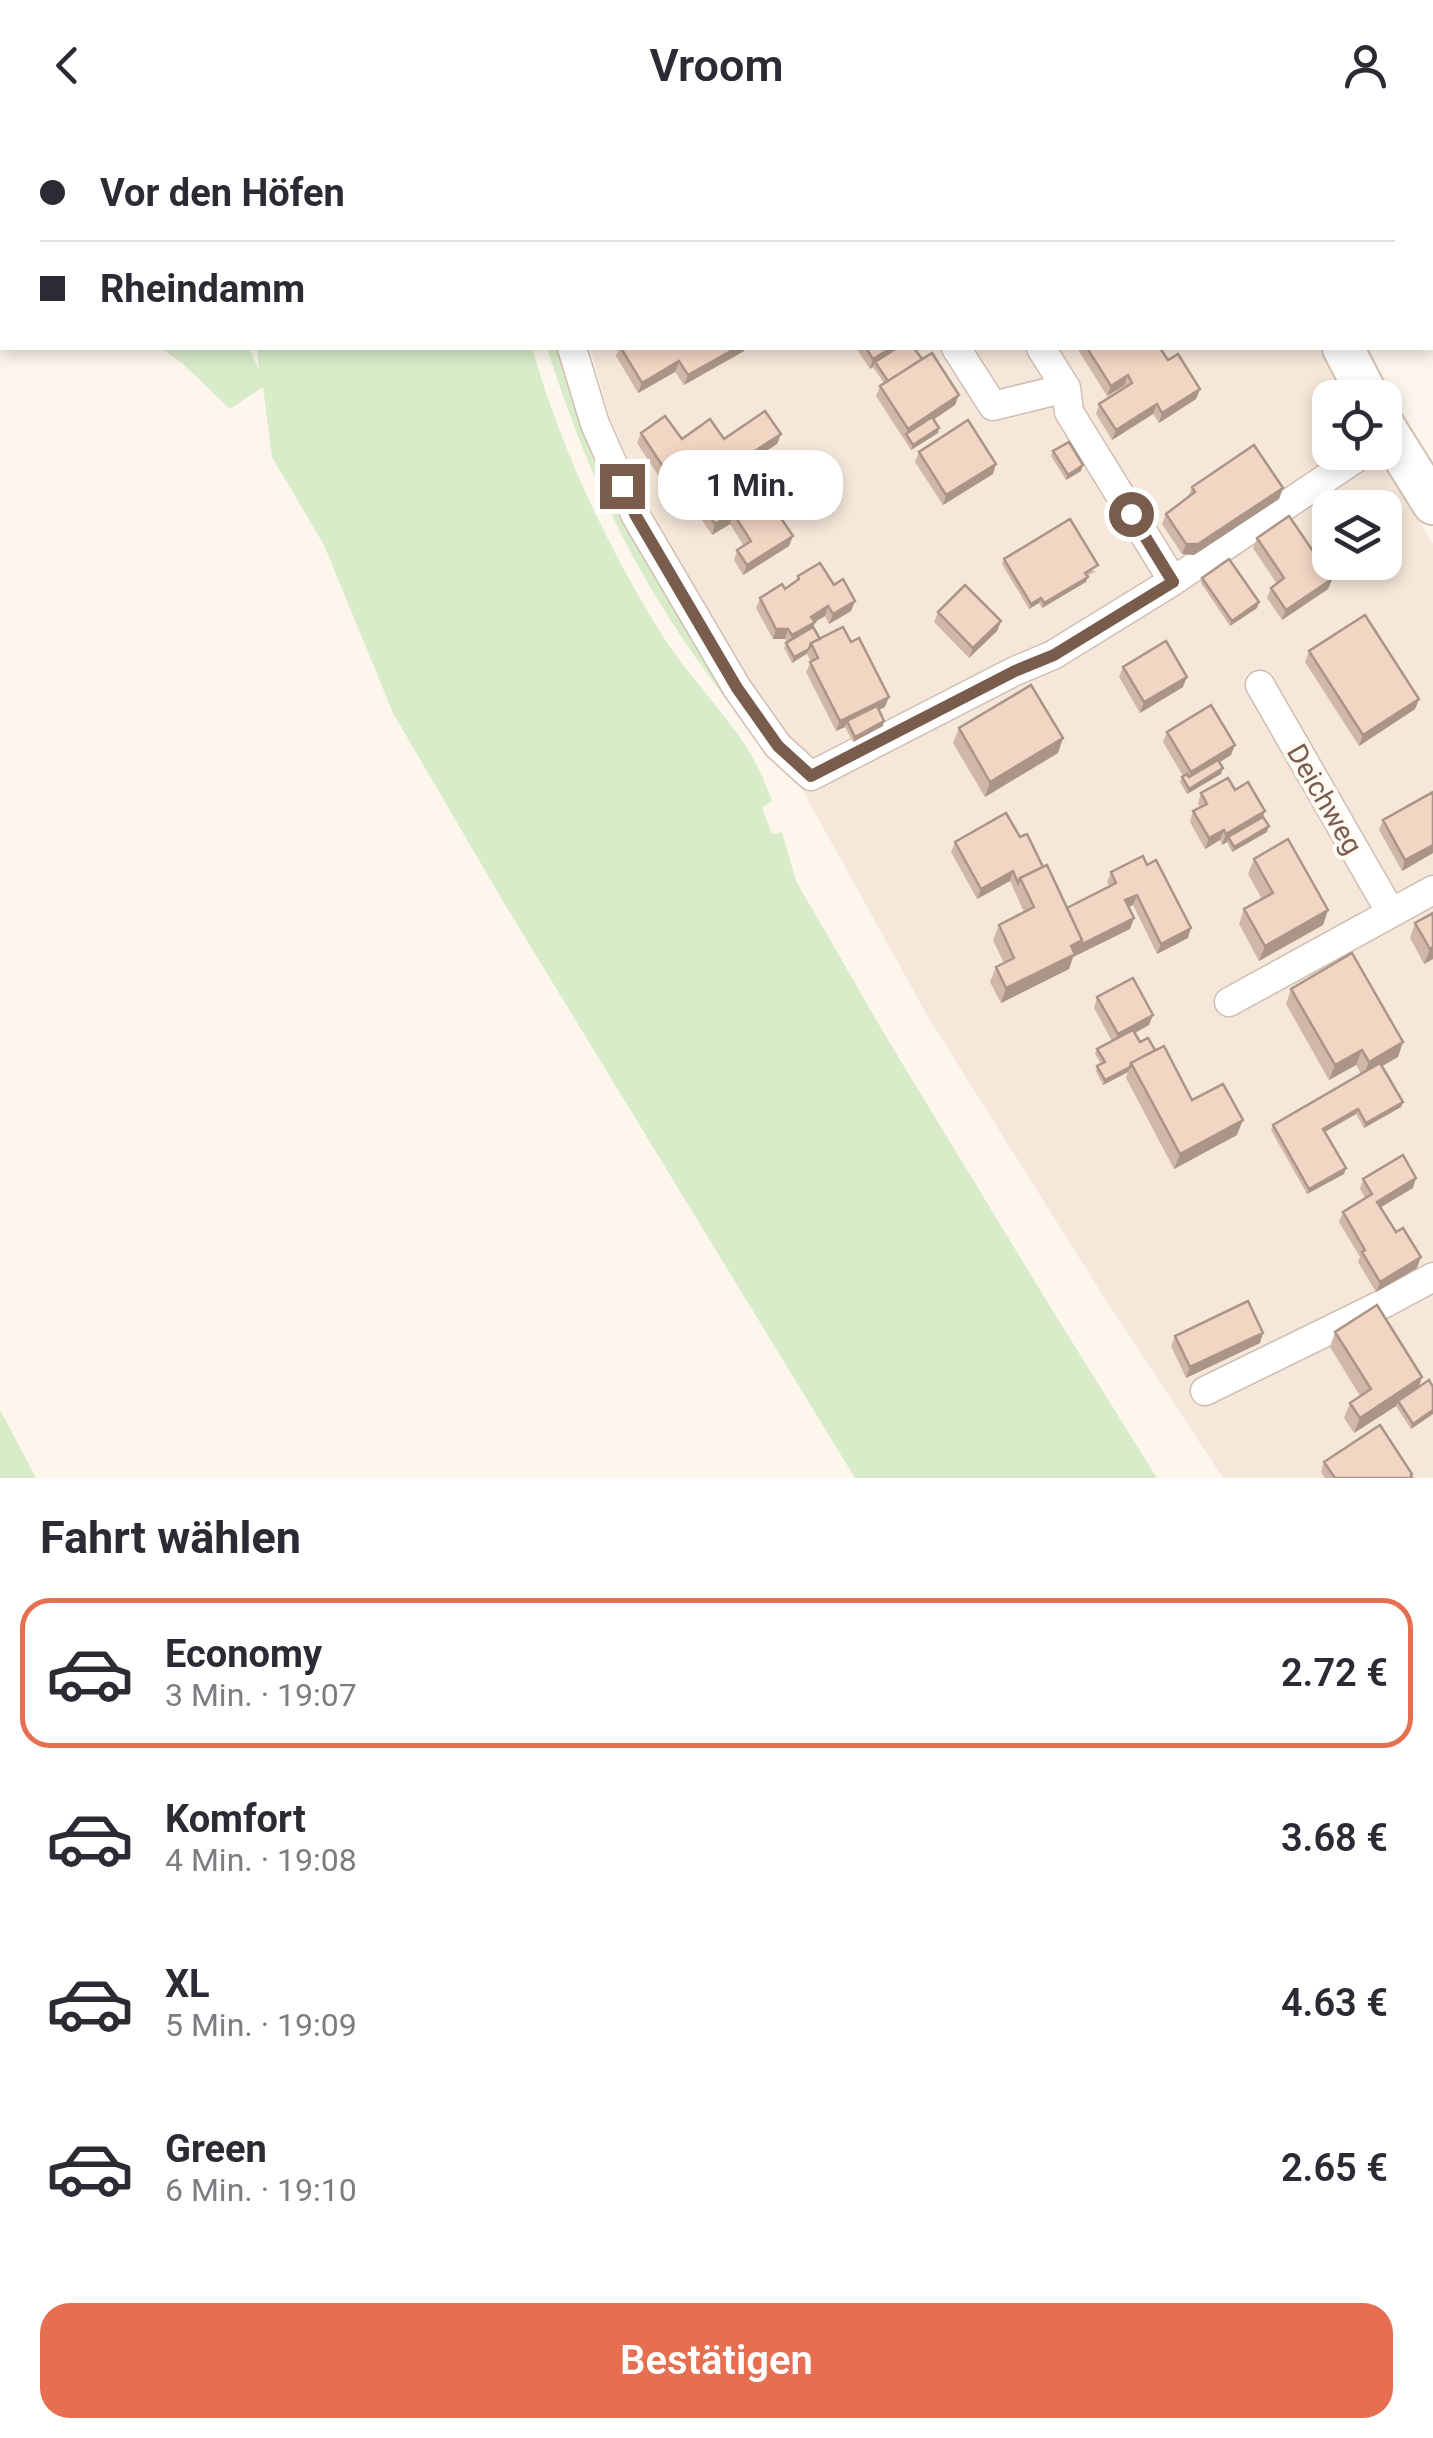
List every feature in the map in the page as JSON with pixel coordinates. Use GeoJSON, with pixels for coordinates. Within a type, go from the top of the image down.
{"type":"FeatureCollection","features":[{"type":"Feature","properties":{"kind":"street"},"geometry":{"type":"LineString","coordinates":[[573,350],[595,424],[636,516],[737,688],[778,746],[811,776],[1015,671],[1054,655],[1173,582],[1336,470]]}},
{"type":"Feature","properties":{"kind":"street"},"geometry":{"type":"LineString","coordinates":[[957,350],[993,406],[1066,388]]}},
{"type":"Feature","properties":{"kind":"street"},"geometry":{"type":"LineString","coordinates":[[1041,350],[1066,388],[1069,412],[1173,582]]}},
{"type":"Feature","properties":{"kind":"street"},"geometry":{"type":"LineString","coordinates":[[1344,350],[1360,380]]}},
{"type":"Feature","properties":{"kind":"street"},"geometry":{"type":"LineString","coordinates":[[1402,465],[1433,504]]}},
{"type":"Feature","properties":{"kind":"street","name":"Deichweg"},"geometry":{"type":"LineString","coordinates":[[1260,685],[1391,913]]}},
{"type":"Feature","properties":{"kind":"street"},"geometry":{"type":"LineString","coordinates":[[1229,1002],[1433,890]]}},
{"type":"Feature","properties":{"kind":"street"},"geometry":{"type":"LineString","coordinates":[[1206,1391],[1433,1277]]}},
{"type":"Feature","properties":{"kind":"shaded area"},"geometry":{"type":"Polygon","coordinates":[[[591,350],[1320,350],[1337,380],[1312,380],[1312,470],[1387,470],[1400,490],[1312,490],[1312,580],[1402,580],[1402,494],[1433,544],[1433,1478],[1223,1478],[927,1015],[655,520],[610,418],[591,350]]]}},
{"type":"Feature","properties":{"kind":"green space"},"geometry":{"type":"Polygon","coordinates":[[[164,350],[250,350],[259,370],[257,350],[533,350],[571,460],[604,532],[662,635],[754,759],[772,801],[762,808],[772,834],[782,832],[796,881],[885,1035],[1157,1478],[855,1478],[504,903],[393,713],[324,545],[272,457],[263,387],[230,409],[164,350]]]}},
{"type":"Feature","properties":{"kind":"green space"},"geometry":{"type":"Polygon","coordinates":[[[548,350],[566,350],[772,759],[688,647],[645,577],[597,482],[548,350]]]}},
{"type":"Feature","properties":{"kind":"green space"},"geometry":{"type":"Polygon","coordinates":[[[0,1410],[36,1478],[0,1478],[0,1410]]]}},
{"type":"Feature","properties":{"kind":"building"},"geometry":{"type":"Polygon","coordinates":[[[622,350],[732,350],[688,375],[679,361],[642,383],[622,350]]]}},
{"type":"Feature","properties":{"kind":"building"},"geometry":{"type":"Polygon","coordinates":[[[867,350],[888,350],[873,359],[867,350]]]}},
{"type":"Feature","properties":{"kind":"building"},"geometry":{"type":"Polygon","coordinates":[[[894,350],[915,350],[922,359],[888,381],[875,362],[894,350]]]}},
{"type":"Feature","properties":{"kind":"building"},"geometry":{"type":"Polygon","coordinates":[[[1088,350],[1161,350],[1168,360],[1178,354],[1200,389],[1162,413],[1157,404],[1116,430],[1099,404],[1132,383],[1128,375],[1111,386],[1088,350]]]}},
{"type":"Feature","properties":{"kind":"building"},"geometry":{"type":"Polygon","coordinates":[[[932,353],[959,395],[908,429],[880,386],[932,353]]]}},
{"type":"Feature","properties":{"kind":"building"},"geometry":{"type":"Polygon","coordinates":[[[765,411],[781,434],[707,482],[694,463],[671,479],[641,433],[665,416],[682,439],[710,419],[724,439],[765,411]]]}},
{"type":"Feature","properties":{"kind":"building"},"geometry":{"type":"Polygon","coordinates":[[[932,417],[939,428],[913,445],[906,434],[932,417]]]}},
{"type":"Feature","properties":{"kind":"building"},"geometry":{"type":"Polygon","coordinates":[[[968,420],[996,464],[946,495],[919,452],[968,420]]]}},
{"type":"Feature","properties":{"kind":"building"},"geometry":{"type":"Polygon","coordinates":[[[1069,442],[1083,465],[1068,475],[1053,451],[1069,442]]]}},
{"type":"Feature","properties":{"kind":"building"},"geometry":{"type":"Polygon","coordinates":[[[1254,445],[1283,488],[1198,544],[1186,544],[1166,514],[1195,492],[1192,487],[1254,445]]]}},
{"type":"Feature","properties":{"kind":"building"},"geometry":{"type":"Polygon","coordinates":[[[751,469],[757,480],[775,469],[791,493],[772,505],[793,536],[747,565],[737,550],[751,541],[733,513],[715,524],[700,501],[751,469]]]}},
{"type":"Feature","properties":{"kind":"building"},"geometry":{"type":"Polygon","coordinates":[[[1289,516],[1312,550],[1312,580],[1331,580],[1286,610],[1271,588],[1284,578],[1257,538],[1289,516]]]}},
{"type":"Feature","properties":{"kind":"building"},"geometry":{"type":"Polygon","coordinates":[[[1070,519],[1098,565],[1085,573],[1088,577],[1044,603],[1041,598],[1031,604],[1004,559],[1070,519]]]}},
{"type":"Feature","properties":{"kind":"building"},"geometry":{"type":"Polygon","coordinates":[[[1229,559],[1259,602],[1232,621],[1202,578],[1229,559]]]}},
{"type":"Feature","properties":{"kind":"building"},"geometry":{"type":"Polygon","coordinates":[[[820,563],[834,585],[843,579],[855,601],[833,614],[828,606],[811,617],[815,622],[792,635],[788,629],[776,629],[760,598],[782,584],[785,589],[820,563]]]}},
{"type":"Feature","properties":{"kind":"building"},"geometry":{"type":"Polygon","coordinates":[[[965,585],[1001,621],[973,648],[938,612],[965,585]]]}},
{"type":"Feature","properties":{"kind":"building"},"geometry":{"type":"Polygon","coordinates":[[[1365,615],[1419,699],[1363,735],[1309,651],[1365,615]]]}},
{"type":"Feature","properties":{"kind":"building"},"geometry":{"type":"Polygon","coordinates":[[[813,627],[820,639],[794,657],[786,643],[813,627]]]}},
{"type":"Feature","properties":{"kind":"building"},"geometry":{"type":"Polygon","coordinates":[[[843,627],[851,642],[859,638],[889,697],[840,721],[810,662],[818,658],[811,643],[843,627]]]}},
{"type":"Feature","properties":{"kind":"building"},"geometry":{"type":"Polygon","coordinates":[[[1166,641],[1187,677],[1144,702],[1123,667],[1166,641]]]}},
{"type":"Feature","properties":{"kind":"building"},"geometry":{"type":"Polygon","coordinates":[[[1031,685],[1063,738],[990,782],[959,728],[1031,685]]]}},
{"type":"Feature","properties":{"kind":"building"},"geometry":{"type":"Polygon","coordinates":[[[1211,705],[1235,745],[1191,772],[1167,732],[1211,705]]]}},
{"type":"Feature","properties":{"kind":"building"},"geometry":{"type":"Polygon","coordinates":[[[877,706],[884,721],[855,737],[847,721],[877,706]]]}},
{"type":"Feature","properties":{"kind":"building"},"geometry":{"type":"Polygon","coordinates":[[[1218,760],[1223,768],[1189,789],[1182,777],[1218,760]]]}},
{"type":"Feature","properties":{"kind":"building"},"geometry":{"type":"Polygon","coordinates":[[[1228,778],[1235,790],[1248,782],[1265,811],[1226,834],[1224,830],[1209,838],[1193,811],[1207,804],[1201,793],[1228,778]]]}},
{"type":"Feature","properties":{"kind":"building"},"geometry":{"type":"Polygon","coordinates":[[[1433,792],[1433,845],[1405,860],[1383,820],[1433,792]]]}},
{"type":"Feature","properties":{"kind":"building"},"geometry":{"type":"Polygon","coordinates":[[[1006,813],[1020,837],[1027,834],[1043,867],[1020,878],[1018,883],[1013,871],[981,889],[955,842],[1006,813]]]}},
{"type":"Feature","properties":{"kind":"building"},"geometry":{"type":"Polygon","coordinates":[[[1263,817],[1269,826],[1234,847],[1228,837],[1263,817]]]}},
{"type":"Feature","properties":{"kind":"building"},"geometry":{"type":"Polygon","coordinates":[[[1288,839],[1328,910],[1265,946],[1244,909],[1273,893],[1254,859],[1288,839]]]}},
{"type":"Feature","properties":{"kind":"building"},"geometry":{"type":"Polygon","coordinates":[[[1143,856],[1147,865],[1156,860],[1191,928],[1161,944],[1137,895],[1125,900],[1134,918],[1080,945],[1082,940],[1067,908],[1116,883],[1111,872],[1143,856]]]}},
{"type":"Feature","properties":{"kind":"building"},"geometry":{"type":"Polygon","coordinates":[[[1047,865],[1082,940],[1071,946],[1075,954],[1006,988],[996,967],[1014,958],[999,925],[1034,907],[1020,878],[1047,865]]]}},
{"type":"Feature","properties":{"kind":"building"},"geometry":{"type":"Polygon","coordinates":[[[1433,913],[1433,947],[1430,949],[1415,923],[1433,913]]]}},
{"type":"Feature","properties":{"kind":"building"},"geometry":{"type":"Polygon","coordinates":[[[1352,953],[1403,1042],[1369,1062],[1362,1050],[1335,1065],[1291,989],[1352,953]]]}},
{"type":"Feature","properties":{"kind":"building"},"geometry":{"type":"Polygon","coordinates":[[[1133,978],[1153,1015],[1118,1034],[1097,997],[1133,978]]]}},
{"type":"Feature","properties":{"kind":"building"},"geometry":{"type":"Polygon","coordinates":[[[1133,1030],[1140,1042],[1148,1038],[1155,1050],[1105,1080],[1097,1066],[1105,1062],[1097,1049],[1133,1030]]]}},
{"type":"Feature","properties":{"kind":"building"},"geometry":{"type":"Polygon","coordinates":[[[1164,1046],[1192,1100],[1223,1084],[1243,1120],[1180,1154],[1131,1063],[1164,1046]]]}},
{"type":"Feature","properties":{"kind":"building"},"geometry":{"type":"Polygon","coordinates":[[[1380,1063],[1403,1102],[1366,1123],[1358,1109],[1323,1129],[1346,1168],[1309,1189],[1273,1125],[1380,1063]]]}},
{"type":"Feature","properties":{"kind":"building"},"geometry":{"type":"Polygon","coordinates":[[[1403,1155],[1416,1178],[1377,1202],[1396,1232],[1403,1228],[1421,1257],[1380,1282],[1343,1212],[1372,1194],[1363,1179],[1403,1155]]]}},
{"type":"Feature","properties":{"kind":"building"},"geometry":{"type":"Polygon","coordinates":[[[1248,1301],[1263,1333],[1190,1367],[1175,1336],[1248,1301]]]}},
{"type":"Feature","properties":{"kind":"building"},"geometry":{"type":"Polygon","coordinates":[[[1377,1305],[1422,1377],[1360,1418],[1350,1403],[1371,1389],[1335,1332],[1377,1305]]]}},
{"type":"Feature","properties":{"kind":"building"},"geometry":{"type":"Polygon","coordinates":[[[1429,1380],[1433,1387],[1433,1410],[1413,1424],[1398,1401],[1429,1380]]]}},
{"type":"Feature","properties":{"kind":"building"},"geometry":{"type":"Polygon","coordinates":[[[1380,1425],[1412,1478],[1335,1478],[1324,1462],[1380,1425]]]}},
{"type":"Feature","properties":{"kind":"route"},"geometry":{"type":"LineString","coordinates":[[622,486],[737,688],[778,746],[811,776],[1015,671],[1054,655],[1173,582],[1131,514]]}}]}
